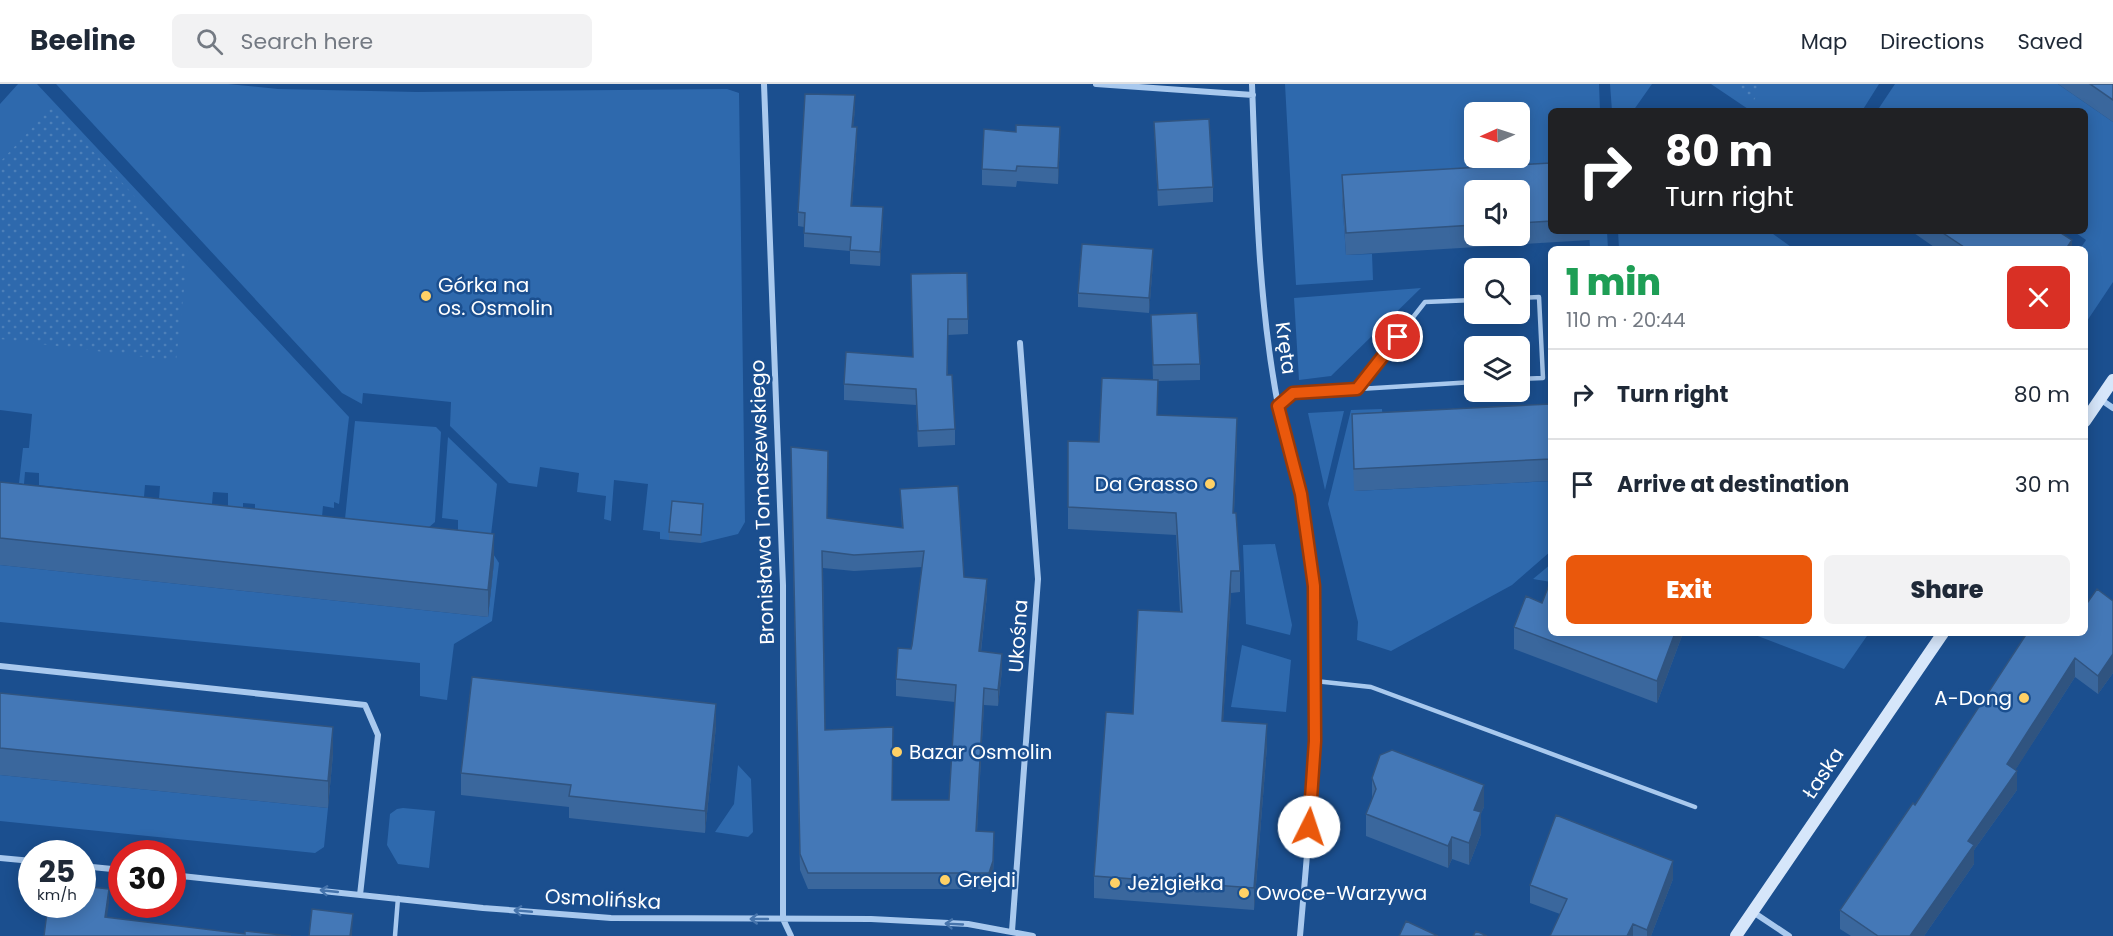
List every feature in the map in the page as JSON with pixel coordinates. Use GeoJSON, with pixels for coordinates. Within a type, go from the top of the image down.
{"type":"FeatureCollection","features":[{"type":"Feature","properties":{"kind":"street","name":"Bronisława Tomaszewskiego"},"geometry":{"type":"LineString","coordinates":[[764,84],[783,585],[783,919]]}},
{"type":"Feature","properties":{"kind":"street"},"geometry":{"type":"LineString","coordinates":[[1096,84],[1253,95]]}},
{"type":"Feature","properties":{"kind":"street","name":"Kręta"},"geometry":{"type":"LineString","coordinates":[[1252,84],[1262,298],[1278,406],[1301,494],[1314,586],[1315,741],[1300,936]]}},
{"type":"Feature","properties":{"kind":"street","name":"Ukośna"},"geometry":{"type":"LineString","coordinates":[[1012,931],[1038,579],[1020,343]]}},
{"type":"Feature","properties":{"kind":"street"},"geometry":{"type":"LineString","coordinates":[[2088,417],[2113,380]]}},
{"type":"Feature","properties":{"kind":"street"},"geometry":{"type":"LineString","coordinates":[[2100,399],[2113,408]]}},
{"type":"Feature","properties":{"kind":"street","name":"Łaska"},"geometry":{"type":"LineString","coordinates":[[1736,936],[1941,636]]}},
{"type":"Feature","properties":{"kind":"street"},"geometry":{"type":"LineString","coordinates":[[0,666],[365,705],[378,735],[360,895]]}},
{"type":"Feature","properties":{"kind":"street"},"geometry":{"type":"LineString","coordinates":[[0,858],[18,860]]}},
{"type":"Feature","properties":{"kind":"street","name":"Osmolińska"},"geometry":{"type":"LineString","coordinates":[[186,876],[611,918],[783,919],[968,924],[1033,936]]}},
{"type":"Feature","properties":{"kind":"street"},"geometry":{"type":"LineString","coordinates":[[1753,912],[1789,936]]}},
{"type":"Feature","properties":{"kind":"street"},"geometry":{"type":"LineString","coordinates":[[783,919],[791,936]]}},
{"type":"Feature","properties":{"kind":"lane"},"geometry":{"type":"LineString","coordinates":[[1530,297],[1539,297],[1543,378],[1530,379]]}},
{"type":"Feature","properties":{"kind":"lane"},"geometry":{"type":"LineString","coordinates":[[1357,389],[1425,302],[1464,300]]}},
{"type":"Feature","properties":{"kind":"lane"},"geometry":{"type":"LineString","coordinates":[[1278,406],[1293,393],[1464,383]]}},
{"type":"Feature","properties":{"kind":"lane"},"geometry":{"type":"LineString","coordinates":[[1315,681],[1371,687],[1695,807]]}},
{"type":"Feature","properties":{"kind":"lane"},"geometry":{"type":"LineString","coordinates":[[395,936],[398,898]]}},
{"type":"Feature","properties":{"kind":"shaded area"},"geometry":{"type":"Polygon","coordinates":[[[18,84],[37,84],[349,417],[339,504],[334,502],[334,508],[323,506],[322,517],[255,509],[255,504],[243,503],[243,508],[228,506],[228,493],[213,492],[212,504],[159,499],[160,486],[145,485],[144,497],[39,485],[39,473],[25,472],[24,484],[19,483],[23,448],[29,448],[32,414],[0,410],[0,104],[18,84]]]}},
{"type":"Feature","properties":{"kind":"shaded area"},"geometry":{"type":"Polygon","coordinates":[[[56,84],[228,84],[278,89],[417,92],[727,89],[739,93],[745,522],[738,534],[701,543],[672,509],[669,540],[660,539],[660,532],[643,530],[648,484],[614,480],[611,521],[604,519],[606,496],[577,492],[579,473],[540,467],[537,487],[509,483],[450,426],[451,402],[363,393],[362,404],[342,393],[56,84]]]}},
{"type":"Feature","properties":{"kind":"shaded area"},"geometry":{"type":"Polygon","coordinates":[[[1285,84],[1599,84],[1600,108],[1548,108],[1548,185],[1530,186],[1530,180],[1464,180],[1464,190],[1342,197],[1346,255],[1372,254],[1373,280],[1296,285],[1285,84]]]}},
{"type":"Feature","properties":{"kind":"shaded area"},"geometry":{"type":"Polygon","coordinates":[[[1610,84],[1652,84],[1635,108],[1612,108],[1610,84]]]}},
{"type":"Feature","properties":{"kind":"shaded area"},"geometry":{"type":"Polygon","coordinates":[[[1711,84],[1879,84],[1864,108],[1747,108],[1711,84]]]}},
{"type":"Feature","properties":{"kind":"shaded area"},"geometry":{"type":"Polygon","coordinates":[[[1731,84],[1763,84],[1754,100],[1731,84]]]}},
{"type":"Feature","properties":{"kind":"shaded area"},"geometry":{"type":"Polygon","coordinates":[[[1895,84],[2058,84],[2113,122],[2113,282],[2088,320],[2088,246],[2082,246],[2086,240],[2077,234],[2088,234],[2088,108],[1879,108],[1895,84]]]}},
{"type":"Feature","properties":{"kind":"shaded area"},"geometry":{"type":"Polygon","coordinates":[[[52,107],[188,254],[176,361],[0,339],[0,162],[52,107]]]}},
{"type":"Feature","properties":{"kind":"shaded area"},"geometry":{"type":"Polygon","coordinates":[[[1589,234],[1607,234],[1608,246],[1590,246],[1589,234]]]}},
{"type":"Feature","properties":{"kind":"shaded area"},"geometry":{"type":"Polygon","coordinates":[[[1618,234],[1773,234],[1790,246],[1619,246],[1618,234]]]}},
{"type":"Feature","properties":{"kind":"shaded area"},"geometry":{"type":"Polygon","coordinates":[[[1421,288],[1331,376],[1299,380],[1294,298],[1421,288]]]}},
{"type":"Feature","properties":{"kind":"shaded area"},"geometry":{"type":"Polygon","coordinates":[[[1382,409],[1384,434],[1355,491],[1548,481],[1548,554],[1512,585],[1391,651],[1357,640],[1358,622],[1328,504],[1351,410],[1382,409]]]}},
{"type":"Feature","properties":{"kind":"shaded area"},"geometry":{"type":"Polygon","coordinates":[[[1344,411],[1325,490],[1308,413],[1344,411]]]}},
{"type":"Feature","properties":{"kind":"shaded area"},"geometry":{"type":"Polygon","coordinates":[[[355,421],[436,427],[441,432],[435,522],[428,528],[345,519],[355,421]]]}},
{"type":"Feature","properties":{"kind":"shaded area"},"geometry":{"type":"Polygon","coordinates":[[[448,437],[497,484],[491,535],[458,532],[458,520],[442,518],[448,437]]]}},
{"type":"Feature","properties":{"kind":"shaded area"},"geometry":{"type":"Polygon","coordinates":[[[1275,544],[1292,625],[1290,635],[1246,624],[1243,545],[1275,544]]]}},
{"type":"Feature","properties":{"kind":"shaded area"},"geometry":{"type":"Polygon","coordinates":[[[490,549],[499,563],[492,621],[454,644],[447,700],[420,696],[420,663],[0,622],[0,565],[488,617],[494,562],[490,549]]]}},
{"type":"Feature","properties":{"kind":"shaded area"},"geometry":{"type":"Polygon","coordinates":[[[1548,566],[1548,582],[1533,579],[1548,566]]]}},
{"type":"Feature","properties":{"kind":"shaded area"},"geometry":{"type":"Polygon","coordinates":[[[1758,636],[1867,636],[1844,669],[1758,636]]]}},
{"type":"Feature","properties":{"kind":"shaded area"},"geometry":{"type":"Polygon","coordinates":[[[1242,645],[1291,660],[1286,712],[1231,707],[1242,645]]]}},
{"type":"Feature","properties":{"kind":"shaded area"},"geometry":{"type":"Polygon","coordinates":[[[738,765],[751,779],[753,832],[748,837],[715,832],[734,804],[738,765]]]}},
{"type":"Feature","properties":{"kind":"shaded area"},"geometry":{"type":"Polygon","coordinates":[[[0,775],[328,808],[324,847],[315,853],[0,821],[0,775]]]}},
{"type":"Feature","properties":{"kind":"shaded area"},"geometry":{"type":"Polygon","coordinates":[[[403,808],[435,811],[429,868],[398,864],[387,845],[390,814],[403,808]]]}},
{"type":"Feature","properties":{"kind":"building"},"geometry":{"type":"Polygon","coordinates":[[[2090,84],[2113,84],[2113,100],[2090,84]]]}},
{"type":"Feature","properties":{"kind":"building"},"geometry":{"type":"Polygon","coordinates":[[[805,94],[855,95],[852,127],[857,127],[851,206],[883,207],[880,252],[850,250],[851,237],[804,233],[805,213],[798,212],[805,94]]]}},
{"type":"Feature","properties":{"kind":"building"},"geometry":{"type":"Polygon","coordinates":[[[1209,119],[1213,187],[1158,190],[1154,122],[1209,119]]]}},
{"type":"Feature","properties":{"kind":"building"},"geometry":{"type":"Polygon","coordinates":[[[1016,125],[1060,127],[1058,168],[1017,166],[1016,171],[982,169],[984,129],[1016,132],[1016,125]]]}},
{"type":"Feature","properties":{"kind":"building"},"geometry":{"type":"Polygon","coordinates":[[[1548,163],[1548,221],[1530,222],[1530,180],[1464,180],[1464,226],[1346,233],[1342,175],[1464,168],[1530,168],[1530,164],[1548,163]]]}},
{"type":"Feature","properties":{"kind":"building"},"geometry":{"type":"Polygon","coordinates":[[[1944,234],[2063,234],[2072,240],[2068,246],[1962,246],[1944,234]]]}},
{"type":"Feature","properties":{"kind":"building"},"geometry":{"type":"Polygon","coordinates":[[[1082,244],[1153,249],[1149,298],[1078,293],[1082,244]]]}},
{"type":"Feature","properties":{"kind":"building"},"geometry":{"type":"Polygon","coordinates":[[[967,273],[968,319],[948,319],[947,375],[952,375],[955,429],[918,431],[916,389],[844,384],[846,352],[913,357],[911,274],[967,273]]]}},
{"type":"Feature","properties":{"kind":"building"},"geometry":{"type":"Polygon","coordinates":[[[1197,313],[1200,364],[1153,365],[1151,315],[1197,313]]]}},
{"type":"Feature","properties":{"kind":"building"},"geometry":{"type":"Polygon","coordinates":[[[1102,378],[1158,380],[1157,415],[1237,418],[1233,513],[1236,513],[1240,571],[1231,571],[1222,721],[1267,724],[1254,888],[1094,876],[1106,712],[1133,714],[1138,610],[1182,612],[1176,513],[1068,507],[1068,441],[1099,442],[1102,378]]]}},
{"type":"Feature","properties":{"kind":"building"},"geometry":{"type":"Polygon","coordinates":[[[1548,404],[1548,459],[1354,469],[1352,414],[1548,404]]]}},
{"type":"Feature","properties":{"kind":"building"},"geometry":{"type":"Polygon","coordinates":[[[791,447],[828,451],[827,518],[903,528],[900,489],[958,486],[964,577],[987,579],[979,651],[1002,654],[998,690],[984,688],[976,831],[994,832],[993,861],[989,873],[808,873],[800,854],[791,447]],[[822,551],[825,730],[893,727],[892,800],[949,800],[956,685],[896,679],[898,648],[911,649],[912,645],[924,551],[854,555],[822,551]]]}},
{"type":"Feature","properties":{"kind":"building"},"geometry":{"type":"Polygon","coordinates":[[[0,482],[494,534],[488,590],[0,538],[0,482]]]}},
{"type":"Feature","properties":{"kind":"building"},"geometry":{"type":"Polygon","coordinates":[[[672,501],[703,504],[701,535],[669,532],[672,501]]]}},
{"type":"Feature","properties":{"kind":"building"},"geometry":{"type":"Polygon","coordinates":[[[1548,588],[1548,636],[1674,636],[1657,681],[1514,627],[1526,596],[1542,603],[1548,588]]]}},
{"type":"Feature","properties":{"kind":"building"},"geometry":{"type":"Polygon","coordinates":[[[2097,589],[2113,601],[2113,654],[2098,676],[2075,658],[2007,764],[2017,771],[1968,841],[1974,845],[1910,936],[1878,936],[1840,910],[1913,803],[1915,805],[2025,636],[2088,636],[2088,602],[2097,589]]]}},
{"type":"Feature","properties":{"kind":"building"},"geometry":{"type":"Polygon","coordinates":[[[472,677],[716,704],[705,811],[569,796],[571,785],[461,773],[472,677]]]}},
{"type":"Feature","properties":{"kind":"building"},"geometry":{"type":"Polygon","coordinates":[[[0,693],[333,727],[328,781],[0,748],[0,693]]]}},
{"type":"Feature","properties":{"kind":"building"},"geometry":{"type":"Polygon","coordinates":[[[1392,750],[1484,785],[1474,810],[1481,812],[1469,843],[1452,837],[1448,846],[1366,814],[1376,789],[1372,778],[1380,755],[1392,750]]]}},
{"type":"Feature","properties":{"kind":"building"},"geometry":{"type":"Polygon","coordinates":[[[1556,815],[1673,861],[1647,930],[1633,924],[1627,936],[1550,936],[1567,899],[1530,885],[1556,815]]]}},
{"type":"Feature","properties":{"kind":"building"},"geometry":{"type":"Polygon","coordinates":[[[96,888],[108,889],[105,917],[108,918],[245,934],[245,931],[291,936],[44,936],[46,918],[96,918],[96,888]]]}},
{"type":"Feature","properties":{"kind":"building"},"geometry":{"type":"Polygon","coordinates":[[[312,909],[353,914],[350,936],[309,936],[312,909]]]}},
{"type":"Feature","properties":{"kind":"building"},"geometry":{"type":"Polygon","coordinates":[[[1406,921],[1438,936],[1399,936],[1406,921]]]}},
{"type":"Feature","properties":{"kind":"building"},"geometry":{"type":"Polygon","coordinates":[[[1476,931],[1487,936],[1473,936],[1476,931]]]}},
{"type":"Feature","properties":{"kind":"place","name":"Górka na os. Osmolin"},"geometry":{"type":"Point","coordinates":[426,296]}},
{"type":"Feature","properties":{"kind":"place","name":"Da Grasso"},"geometry":{"type":"Point","coordinates":[1210,484]}},
{"type":"Feature","properties":{"kind":"place","name":"A-Dong"},"geometry":{"type":"Point","coordinates":[2024,698]}},
{"type":"Feature","properties":{"kind":"place","name":"Bazar Osmolin"},"geometry":{"type":"Point","coordinates":[897,752]}},
{"type":"Feature","properties":{"kind":"place","name":"Grejdi"},"geometry":{"type":"Point","coordinates":[945,880]}},
{"type":"Feature","properties":{"kind":"place","name":"JeżIgiełka"},"geometry":{"type":"Point","coordinates":[1115,883]}},
{"type":"Feature","properties":{"kind":"place","name":"Owoce-Warzywa"},"geometry":{"type":"Point","coordinates":[1244,893]}},
{"type":"Feature","properties":{"kind":"route"},"geometry":{"type":"LineString","coordinates":[[1309,827],[1315,741],[1314,586],[1301,494],[1278,406],[1293,393],[1357,389],[1398,337]]}}]}
